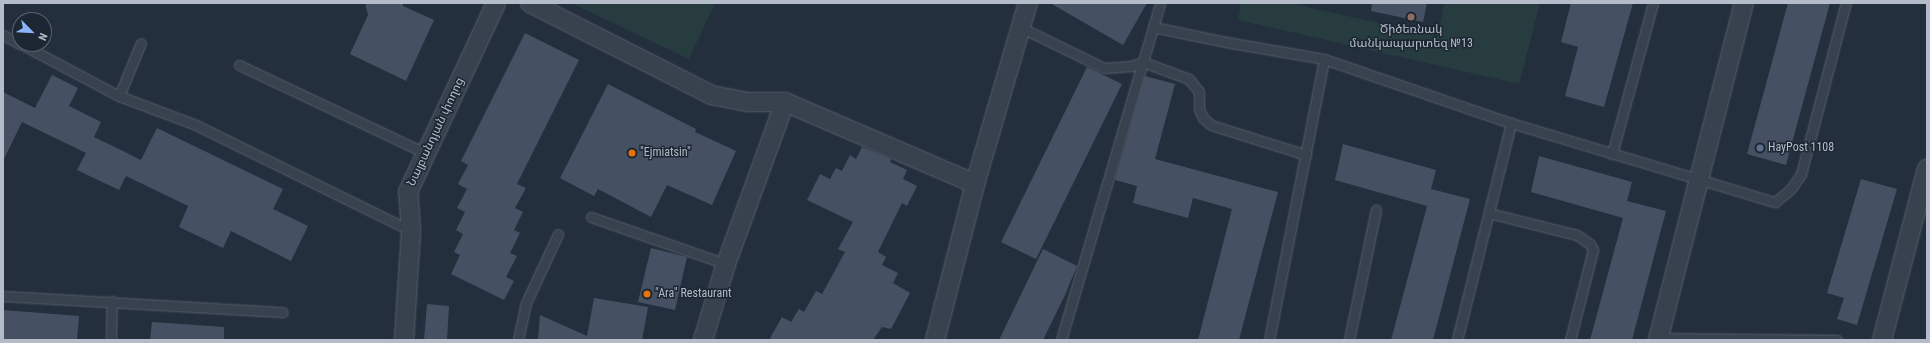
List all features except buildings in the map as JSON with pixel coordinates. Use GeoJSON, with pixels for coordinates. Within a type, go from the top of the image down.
{"type":"FeatureCollection","features":[{"type":"Feature","properties":{"kind":"street","name":"Նալբանդյան փողոց"},"geometry":{"type":"LineString","coordinates":[[404,340],[412,231],[408,192],[496,3]]}},
{"type":"Feature","properties":{"kind":"street"},"geometry":{"type":"LineString","coordinates":[[530,3],[711,95],[748,102],[785,102],[975,184]]}},
{"type":"Feature","properties":{"kind":"street"},"geometry":{"type":"LineString","coordinates":[[935,340],[975,184],[1028,3]]}},
{"type":"Feature","properties":{"kind":"street"},"geometry":{"type":"LineString","coordinates":[[1658,339],[1744,3]]}},
{"type":"Feature","properties":{"kind":"street"},"geometry":{"type":"LineString","coordinates":[[703,340],[726,264],[785,102]]}},
{"type":"Feature","properties":{"kind":"street"},"geometry":{"type":"LineString","coordinates":[[1882,340],[1927,169]]}},
{"type":"Feature","properties":{"kind":"lane"},"geometry":{"type":"LineString","coordinates":[[1061,340],[1160,3]]}},
{"type":"Feature","properties":{"kind":"lane"},"geometry":{"type":"LineString","coordinates":[[1612,154],[1653,3]]}},
{"type":"Feature","properties":{"kind":"lane"},"geometry":{"type":"LineString","coordinates":[[1153,27],[1226,42],[1324,59],[1512,123],[1698,181],[1775,202],[1790,190],[1801,174],[1846,3]]}},
{"type":"Feature","properties":{"kind":"lane"},"geometry":{"type":"LineString","coordinates":[[1020,27],[1104,68],[1131,66],[1143,62],[1189,79],[1199,92],[1198,109],[1203,118],[1211,125],[1306,155]]}},
{"type":"Feature","properties":{"kind":"lane"},"geometry":{"type":"LineString","coordinates":[[3,35],[12,40]]}},
{"type":"Feature","properties":{"kind":"lane"},"geometry":{"type":"LineString","coordinates":[[119,96],[141,43]]}},
{"type":"Feature","properties":{"kind":"lane"},"geometry":{"type":"LineString","coordinates":[[35,52],[119,96],[196,125],[412,231]]}},
{"type":"Feature","properties":{"kind":"lane"},"geometry":{"type":"LineString","coordinates":[[1269,340],[1324,59]]}},
{"type":"Feature","properties":{"kind":"lane"},"geometry":{"type":"LineString","coordinates":[[239,65],[425,154]]}},
{"type":"Feature","properties":{"kind":"lane"},"geometry":{"type":"LineString","coordinates":[[1457,340],[1512,123]]}},
{"type":"Feature","properties":{"kind":"lane"},"geometry":{"type":"LineString","coordinates":[[1349,340],[1376,210]]}},
{"type":"Feature","properties":{"kind":"lane"},"geometry":{"type":"LineString","coordinates":[[1489,213],[1577,235],[1590,244],[1592,250],[1570,340]]}},
{"type":"Feature","properties":{"kind":"lane"},"geometry":{"type":"LineString","coordinates":[[591,217],[726,264]]}},
{"type":"Feature","properties":{"kind":"lane"},"geometry":{"type":"LineString","coordinates":[[518,340],[526,303],[558,234]]}},
{"type":"Feature","properties":{"kind":"lane"},"geometry":{"type":"LineString","coordinates":[[3,296],[112,301],[283,312]]}},
{"type":"Feature","properties":{"kind":"lane"},"geometry":{"type":"LineString","coordinates":[[111,340],[112,301]]}},
{"type":"Feature","properties":{"kind":"lane"},"geometry":{"type":"LineString","coordinates":[[1658,339],[1837,340]]}},
{"type":"Feature","properties":{"kind":"green space"},"geometry":{"type":"Polygon","coordinates":[[[571,3],[715,3],[689,59],[571,3]]]}},
{"type":"Feature","properties":{"kind":"green space"},"geometry":{"type":"Polygon","coordinates":[[[1241,3],[1288,3],[1438,36],[1444,3],[1540,3],[1519,84],[1238,20],[1241,3]]]}},
{"type":"Feature","properties":{"kind":"place","name":"Ծիծեռնակ մանկապարտեզ №13"},"geometry":{"type":"Point","coordinates":[1411,17]}},
{"type":"Feature","properties":{"kind":"place","name":"HayPost 1108"},"geometry":{"type":"Point","coordinates":[1760,148]}},
{"type":"Feature","properties":{"kind":"place","name":"\"Ejmiatsin\""},"geometry":{"type":"Point","coordinates":[632,153]}},
{"type":"Feature","properties":{"kind":"place","name":"\"Ara\" Restaurant"},"geometry":{"type":"Point","coordinates":[647,294]}}]}
